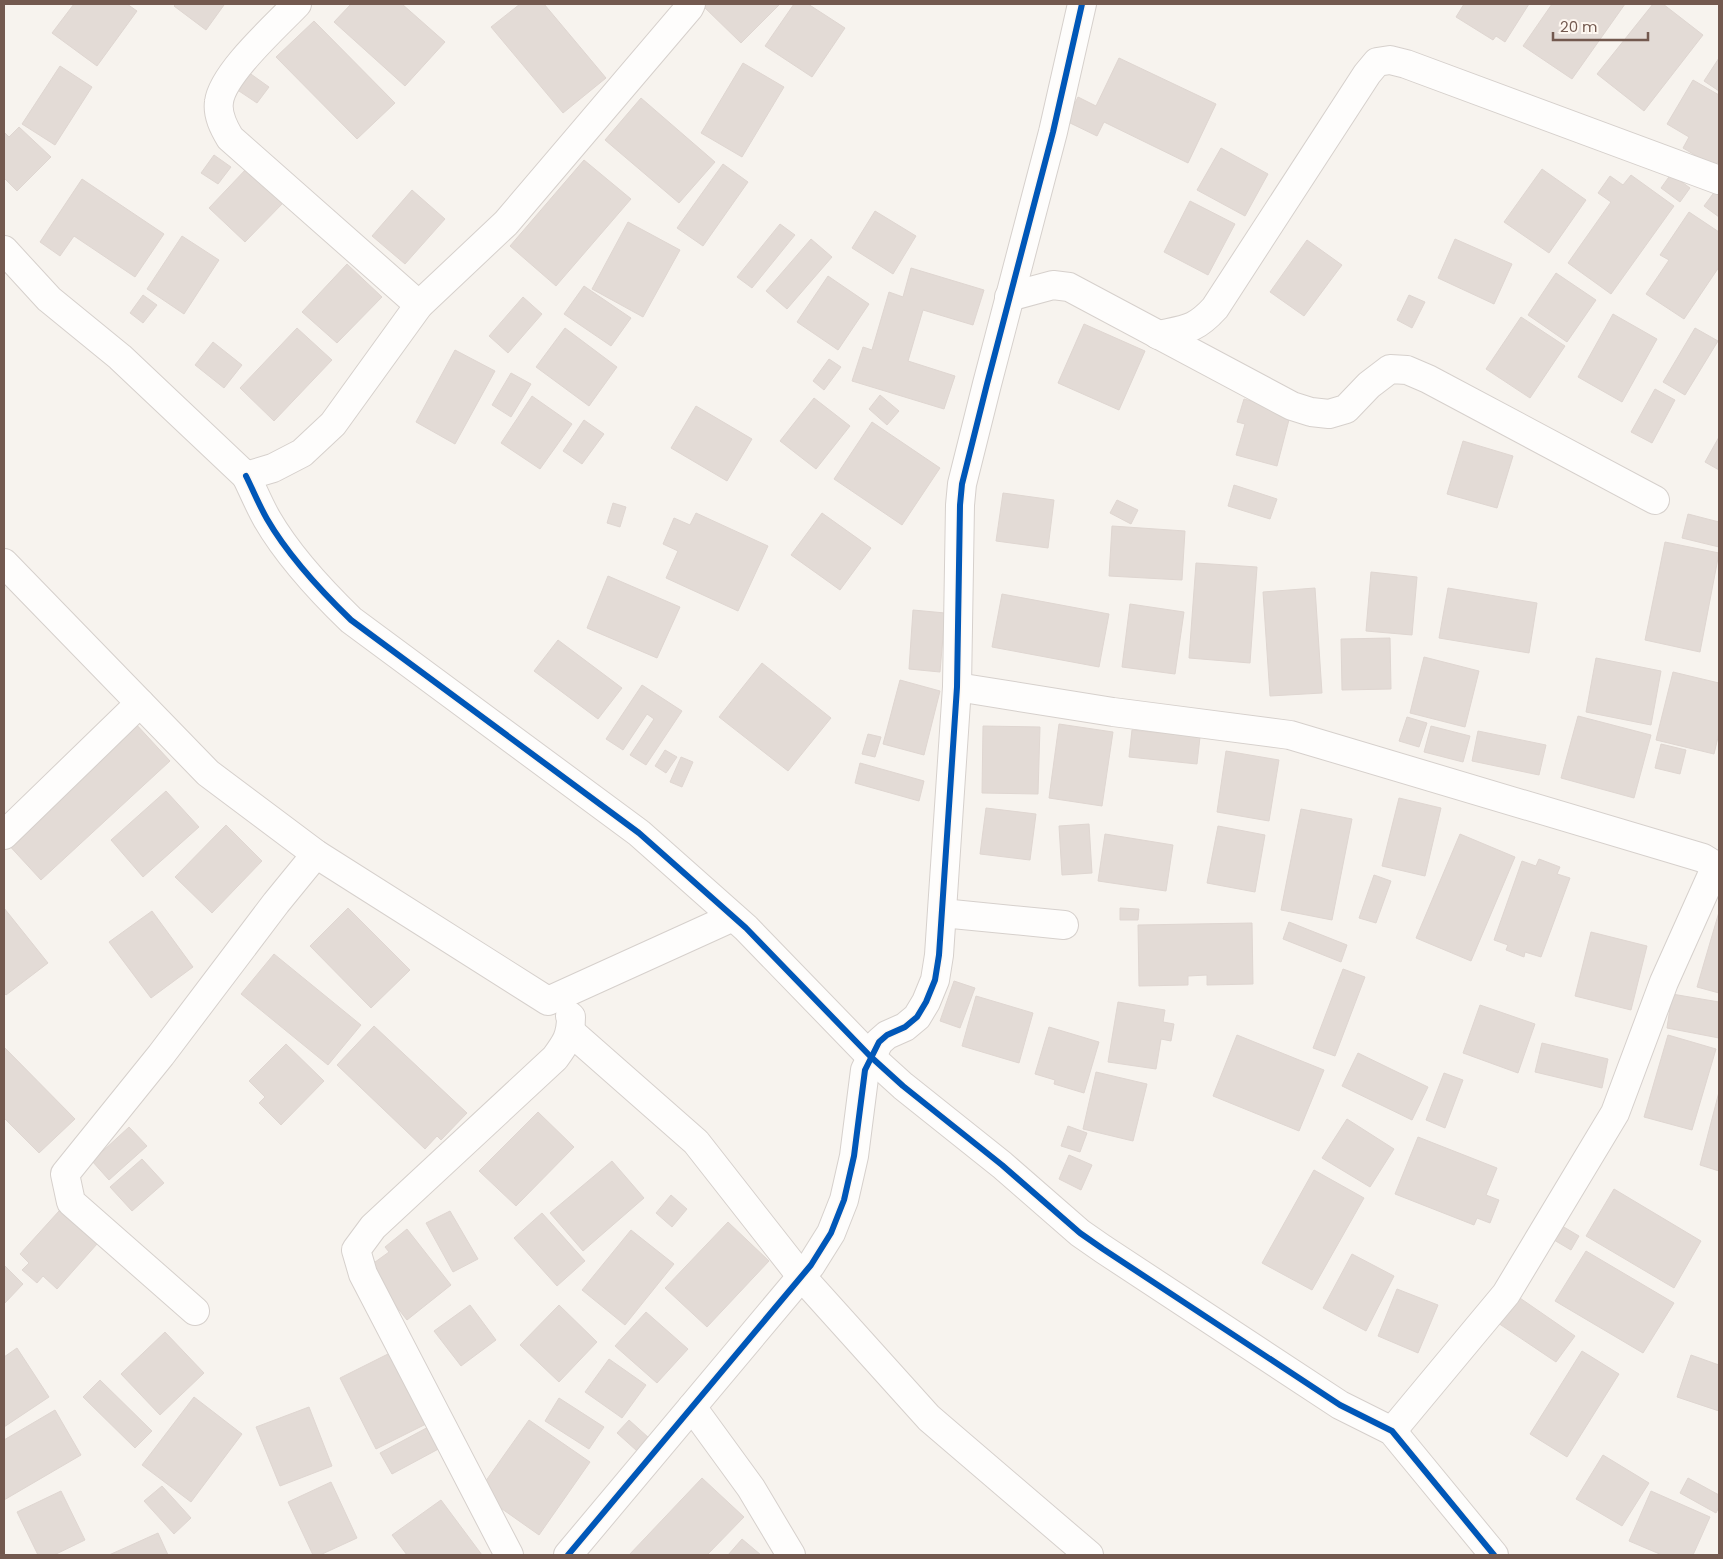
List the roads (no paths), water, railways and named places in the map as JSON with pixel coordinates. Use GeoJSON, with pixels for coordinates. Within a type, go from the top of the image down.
{"type":"FeatureCollection","features":[{"type":"Feature","properties":{"kind":"street"},"geometry":{"type":"LineString","coordinates":[[297,4],[239,65],[226,83],[219,102],[222,124],[230,138],[419,305]]}},
{"type":"Feature","properties":{"kind":"street"},"geometry":{"type":"LineString","coordinates":[[246,476],[274,468],[302,453],[333,424],[419,305],[506,223],[691,4]]}},
{"type":"Feature","properties":{"kind":"street"},"geometry":{"type":"LineString","coordinates":[[568,1555],[811,1265],[831,1233],[844,1200],[854,1156],[865,1070],[879,1042],[887,1035],[905,1027],[917,1017],[926,1002],[935,980],[942,912],[957,687],[962,484],[1053,132],[1082,4]]}},
{"type":"Feature","properties":{"kind":"street"},"geometry":{"type":"LineString","coordinates":[[1158,335],[1192,327],[1204,321],[1215,308],[1367,74],[1377,62],[1390,60],[1406,64],[1719,180]]}},
{"type":"Feature","properties":{"kind":"street"},"geometry":{"type":"LineString","coordinates":[[4,250],[49,299],[120,357],[246,476],[267,519],[291,555],[351,620],[639,833],[746,928],[871,1057],[903,1086],[1002,1165],[1080,1232],[1340,1405],[1392,1431],[1494,1555]]}},
{"type":"Feature","properties":{"kind":"street"},"geometry":{"type":"LineString","coordinates":[[1009,297],[1053,285],[1069,287],[1292,406],[1311,412],[1329,414],[1346,409],[1369,385],[1390,369],[1407,370],[1428,379],[1655,500]]}},
{"type":"Feature","properties":{"kind":"street"},"geometry":{"type":"LineString","coordinates":[[4,563],[208,773],[316,854],[548,1001],[571,1018],[571,1032],[565,1045],[555,1058],[373,1227],[356,1250],[363,1274],[509,1555]]}},
{"type":"Feature","properties":{"kind":"street"},"geometry":{"type":"LineString","coordinates":[[957,687],[1113,712],[1290,735],[1703,858],[1718,865],[1664,982],[1615,1113],[1506,1294],[1392,1431]]}},
{"type":"Feature","properties":{"kind":"street"},"geometry":{"type":"LineString","coordinates":[[4,835],[140,703]]}},
{"type":"Feature","properties":{"kind":"street"},"geometry":{"type":"LineString","coordinates":[[194,1310],[71,1202],[64,1174],[161,1055],[276,903],[316,854]]}},
{"type":"Feature","properties":{"kind":"street"},"geometry":{"type":"LineString","coordinates":[[942,912],[1064,925]]}},
{"type":"Feature","properties":{"kind":"street"},"geometry":{"type":"LineString","coordinates":[[548,1001],[734,917]]}},
{"type":"Feature","properties":{"kind":"street"},"geometry":{"type":"LineString","coordinates":[[571,1032],[696,1142],[801,1276],[929,1418],[1089,1555]]}},
{"type":"Feature","properties":{"kind":"street"},"geometry":{"type":"LineString","coordinates":[[692,1406],[751,1488],[791,1555]]}}]}
